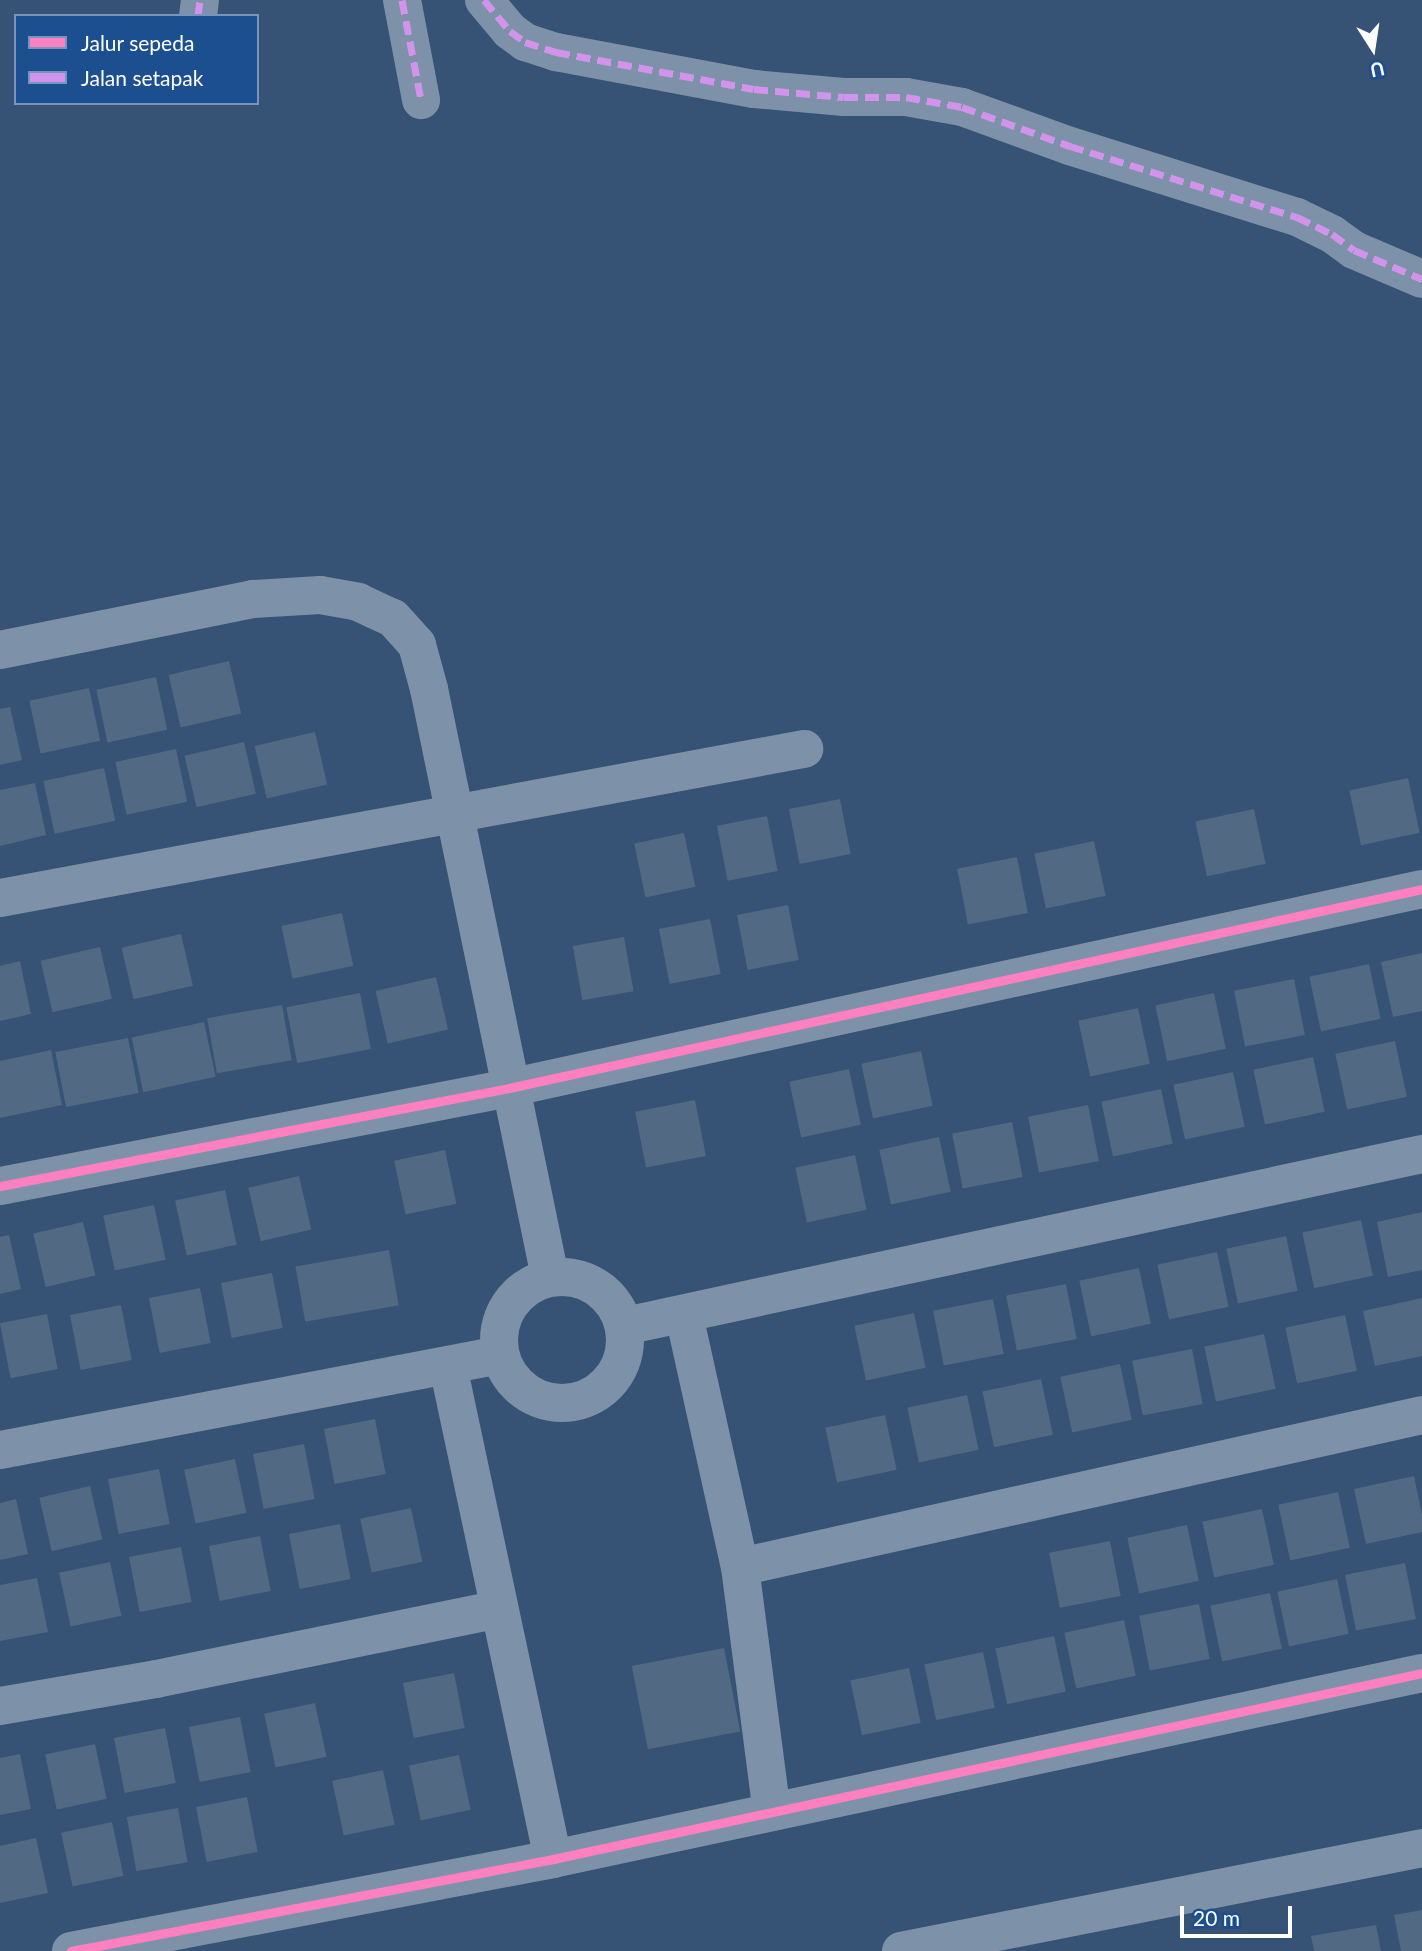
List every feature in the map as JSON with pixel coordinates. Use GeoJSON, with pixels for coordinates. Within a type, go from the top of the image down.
{"type":"FeatureCollection","features":[{"type":"Feature","properties":{"kind":"street"},"geometry":{"type":"LineString","coordinates":[[402,0],[421,100]]}},
{"type":"Feature","properties":{"kind":"street"},"geometry":{"type":"LineString","coordinates":[[484,0],[518,36],[556,52],[754,89],[844,97],[906,97],[962,107],[1070,146],[1297,217],[1332,234],[1354,250],[1422,279]]}},
{"type":"Feature","properties":{"kind":"street"},"geometry":{"type":"LineString","coordinates":[[0,650],[253,599],[320,595],[358,602],[393,618],[416,645],[454,814],[550,1277]]}},
{"type":"Feature","properties":{"kind":"street"},"geometry":{"type":"LineString","coordinates":[[0,898],[804,749]]}},
{"type":"Feature","properties":{"kind":"street"},"geometry":{"type":"LineString","coordinates":[[0,1186],[509,1088],[1422,889]]}},
{"type":"Feature","properties":{"kind":"street"},"geometry":{"type":"LineString","coordinates":[[625,1326],[1422,1154]]}},
{"type":"Feature","properties":{"kind":"street"},"geometry":{"type":"LineString","coordinates":[[550,1277],[575,1277],[598,1286],[615,1303],[625,1326],[626,1351],[617,1374],[599,1392],[576,1402],[551,1403],[528,1394],[510,1377],[499,1355],[498,1334],[503,1314],[523,1291],[550,1277]]}},
{"type":"Feature","properties":{"kind":"street"},"geometry":{"type":"LineString","coordinates":[[684,1315],[740,1567],[772,1812]]}},
{"type":"Feature","properties":{"kind":"street"},"geometry":{"type":"LineString","coordinates":[[0,1450],[499,1355]]}},
{"type":"Feature","properties":{"kind":"street"},"geometry":{"type":"LineString","coordinates":[[448,1366],[553,1859]]}},
{"type":"Feature","properties":{"kind":"street"},"geometry":{"type":"LineString","coordinates":[[740,1567],[1422,1415]]}},
{"type":"Feature","properties":{"kind":"street"},"geometry":{"type":"LineString","coordinates":[[0,1706],[156,1679],[499,1609]]}},
{"type":"Feature","properties":{"kind":"street"},"geometry":{"type":"LineString","coordinates":[[71,1951],[553,1859],[1422,1674]]}},
{"type":"Feature","properties":{"kind":"street"},"geometry":{"type":"LineString","coordinates":[[901,1951],[1422,1848]]}},
{"type":"Feature","properties":{"kind":"building"},"geometry":{"type":"Polygon","coordinates":[[[229,661],[241,714],[181,728],[169,675],[229,661]]]}},
{"type":"Feature","properties":{"kind":"building"},"geometry":{"type":"Polygon","coordinates":[[[156,677],[167,730],[108,743],[96,690],[156,677]]]}},
{"type":"Feature","properties":{"kind":"building"},"geometry":{"type":"Polygon","coordinates":[[[89,688],[100,741],[41,754],[29,701],[89,688]]]}},
{"type":"Feature","properties":{"kind":"building"},"geometry":{"type":"Polygon","coordinates":[[[10,707],[22,760],[0,765],[0,709],[10,707]]]}},
{"type":"Feature","properties":{"kind":"building"},"geometry":{"type":"Polygon","coordinates":[[[315,732],[327,785],[267,799],[255,746],[315,732]]]}},
{"type":"Feature","properties":{"kind":"building"},"geometry":{"type":"Polygon","coordinates":[[[244,742],[256,794],[196,807],[185,756],[244,742]]]}},
{"type":"Feature","properties":{"kind":"building"},"geometry":{"type":"Polygon","coordinates":[[[176,749],[187,802],[127,815],[115,762],[176,749]]]}},
{"type":"Feature","properties":{"kind":"building"},"geometry":{"type":"Polygon","coordinates":[[[104,768],[115,821],[55,834],[43,781],[104,768]]]}},
{"type":"Feature","properties":{"kind":"building"},"geometry":{"type":"Polygon","coordinates":[[[1408,778],[1420,833],[1361,845],[1349,790],[1408,778]]]}},
{"type":"Feature","properties":{"kind":"building"},"geometry":{"type":"Polygon","coordinates":[[[35,783],[46,835],[0,846],[0,790],[35,783]]]}},
{"type":"Feature","properties":{"kind":"building"},"geometry":{"type":"Polygon","coordinates":[[[840,799],[851,854],[800,864],[789,809],[840,799]]]}},
{"type":"Feature","properties":{"kind":"building"},"geometry":{"type":"Polygon","coordinates":[[[1254,809],[1266,864],[1207,876],[1195,821],[1254,809]]]}},
{"type":"Feature","properties":{"kind":"building"},"geometry":{"type":"Polygon","coordinates":[[[767,816],[778,871],[728,881],[717,826],[767,816]]]}},
{"type":"Feature","properties":{"kind":"building"},"geometry":{"type":"Polygon","coordinates":[[[684,833],[695,887],[646,897],[634,844],[684,833]]]}},
{"type":"Feature","properties":{"kind":"building"},"geometry":{"type":"Polygon","coordinates":[[[1094,841],[1106,896],[1046,908],[1034,854],[1094,841]]]}},
{"type":"Feature","properties":{"kind":"building"},"geometry":{"type":"Polygon","coordinates":[[[1017,857],[1028,913],[968,925],[957,869],[1017,857]]]}},
{"type":"Feature","properties":{"kind":"building"},"geometry":{"type":"Polygon","coordinates":[[[788,905],[799,960],[748,970],[737,915],[788,905]]]}},
{"type":"Feature","properties":{"kind":"building"},"geometry":{"type":"Polygon","coordinates":[[[342,913],[353,966],[293,979],[281,926],[342,913]]]}},
{"type":"Feature","properties":{"kind":"building"},"geometry":{"type":"Polygon","coordinates":[[[710,919],[721,974],[670,984],[659,929],[710,919]]]}},
{"type":"Feature","properties":{"kind":"building"},"geometry":{"type":"Polygon","coordinates":[[[181,934],[193,986],[133,999],[122,948],[181,934]]]}},
{"type":"Feature","properties":{"kind":"building"},"geometry":{"type":"Polygon","coordinates":[[[624,937],[634,991],[582,1000],[573,946],[624,937]]]}},
{"type":"Feature","properties":{"kind":"building"},"geometry":{"type":"Polygon","coordinates":[[[100,947],[112,999],[52,1012],[41,961],[100,947]]]}},
{"type":"Feature","properties":{"kind":"building"},"geometry":{"type":"Polygon","coordinates":[[[1422,953],[1422,1011],[1393,1017],[1381,962],[1422,953]]]}},
{"type":"Feature","properties":{"kind":"building"},"geometry":{"type":"Polygon","coordinates":[[[20,961],[31,1014],[0,1021],[0,966],[20,961]]]}},
{"type":"Feature","properties":{"kind":"building"},"geometry":{"type":"Polygon","coordinates":[[[1369,964],[1381,1019],[1321,1031],[1309,977],[1369,964]]]}},
{"type":"Feature","properties":{"kind":"building"},"geometry":{"type":"Polygon","coordinates":[[[436,977],[448,1030],[388,1044],[376,991],[436,977]]]}},
{"type":"Feature","properties":{"kind":"building"},"geometry":{"type":"Polygon","coordinates":[[[1294,979],[1305,1035],[1245,1047],[1234,991],[1294,979]]]}},
{"type":"Feature","properties":{"kind":"building"},"geometry":{"type":"Polygon","coordinates":[[[360,993],[371,1049],[297,1063],[286,1007],[360,993]]]}},
{"type":"Feature","properties":{"kind":"building"},"geometry":{"type":"Polygon","coordinates":[[[1214,993],[1226,1049],[1167,1061],[1155,1005],[1214,993]]]}},
{"type":"Feature","properties":{"kind":"building"},"geometry":{"type":"Polygon","coordinates":[[[282,1005],[292,1060],[217,1073],[207,1018],[282,1005]]]}},
{"type":"Feature","properties":{"kind":"building"},"geometry":{"type":"Polygon","coordinates":[[[1138,1008],[1150,1064],[1090,1076],[1078,1021],[1138,1008]]]}},
{"type":"Feature","properties":{"kind":"building"},"geometry":{"type":"Polygon","coordinates":[[[204,1022],[216,1077],[143,1092],[132,1037],[204,1022]]]}},
{"type":"Feature","properties":{"kind":"building"},"geometry":{"type":"Polygon","coordinates":[[[128,1038],[139,1093],[66,1107],[55,1052],[128,1038]]]}},
{"type":"Feature","properties":{"kind":"building"},"geometry":{"type":"Polygon","coordinates":[[[1395,1041],[1407,1097],[1347,1109],[1335,1054],[1395,1041]]]}},
{"type":"Feature","properties":{"kind":"building"},"geometry":{"type":"Polygon","coordinates":[[[51,1050],[62,1105],[0,1118],[0,1061],[51,1050]]]}},
{"type":"Feature","properties":{"kind":"building"},"geometry":{"type":"Polygon","coordinates":[[[921,1051],[933,1106],[873,1118],[861,1064],[921,1051]]]}},
{"type":"Feature","properties":{"kind":"building"},"geometry":{"type":"Polygon","coordinates":[[[1313,1057],[1325,1112],[1265,1124],[1253,1070],[1313,1057]]]}},
{"type":"Feature","properties":{"kind":"building"},"geometry":{"type":"Polygon","coordinates":[[[849,1069],[861,1125],[801,1137],[789,1082],[849,1069]]]}},
{"type":"Feature","properties":{"kind":"building"},"geometry":{"type":"Polygon","coordinates":[[[1233,1072],[1245,1127],[1185,1139],[1173,1085],[1233,1072]]]}},
{"type":"Feature","properties":{"kind":"building"},"geometry":{"type":"Polygon","coordinates":[[[1161,1089],[1173,1144],[1113,1156],[1101,1102],[1161,1089]]]}},
{"type":"Feature","properties":{"kind":"building"},"geometry":{"type":"Polygon","coordinates":[[[695,1100],[706,1156],[646,1168],[635,1112],[695,1100]]]}},
{"type":"Feature","properties":{"kind":"building"},"geometry":{"type":"Polygon","coordinates":[[[1088,1105],[1099,1161],[1039,1173],[1028,1117],[1088,1105]]]}},
{"type":"Feature","properties":{"kind":"building"},"geometry":{"type":"Polygon","coordinates":[[[1012,1122],[1023,1177],[963,1189],[952,1134],[1012,1122]]]}},
{"type":"Feature","properties":{"kind":"building"},"geometry":{"type":"Polygon","coordinates":[[[939,1137],[951,1192],[891,1204],[879,1150],[939,1137]]]}},
{"type":"Feature","properties":{"kind":"building"},"geometry":{"type":"Polygon","coordinates":[[[445,1150],[456,1204],[406,1215],[394,1161],[445,1150]]]}},
{"type":"Feature","properties":{"kind":"building"},"geometry":{"type":"Polygon","coordinates":[[[855,1155],[867,1210],[807,1222],[795,1168],[855,1155]]]}},
{"type":"Feature","properties":{"kind":"building"},"geometry":{"type":"Polygon","coordinates":[[[299,1176],[311,1230],[261,1241],[248,1188],[299,1176]]]}},
{"type":"Feature","properties":{"kind":"building"},"geometry":{"type":"Polygon","coordinates":[[[225,1190],[237,1245],[187,1255],[175,1201],[225,1190]]]}},
{"type":"Feature","properties":{"kind":"building"},"geometry":{"type":"Polygon","coordinates":[[[154,1205],[166,1260],[115,1271],[103,1216],[154,1205]]]}},
{"type":"Feature","properties":{"kind":"building"},"geometry":{"type":"Polygon","coordinates":[[[1422,1212],[1422,1270],[1388,1277],[1377,1222],[1422,1212]]]}},
{"type":"Feature","properties":{"kind":"building"},"geometry":{"type":"Polygon","coordinates":[[[1361,1220],[1373,1276],[1314,1288],[1302,1232],[1361,1220]]]}},
{"type":"Feature","properties":{"kind":"building"},"geometry":{"type":"Polygon","coordinates":[[[83,1222],[95,1276],[46,1287],[33,1233],[83,1222]]]}},
{"type":"Feature","properties":{"kind":"building"},"geometry":{"type":"Polygon","coordinates":[[[9,1235],[21,1289],[0,1294],[0,1237],[9,1235]]]}},
{"type":"Feature","properties":{"kind":"building"},"geometry":{"type":"Polygon","coordinates":[[[1286,1236],[1298,1291],[1238,1303],[1226,1249],[1286,1236]]]}},
{"type":"Feature","properties":{"kind":"building"},"geometry":{"type":"Polygon","coordinates":[[[389,1250],[399,1305],[305,1322],[295,1266],[389,1250]]]}},
{"type":"Feature","properties":{"kind":"building"},"geometry":{"type":"Polygon","coordinates":[[[1217,1252],[1229,1307],[1169,1319],[1157,1265],[1217,1252]]]}},
{"type":"Feature","properties":{"kind":"building"},"geometry":{"type":"Polygon","coordinates":[[[1139,1268],[1151,1324],[1091,1336],[1079,1281],[1139,1268]]]}},
{"type":"Feature","properties":{"kind":"building"},"geometry":{"type":"Polygon","coordinates":[[[272,1273],[283,1328],[232,1338],[221,1283],[272,1273]]]}},
{"type":"Feature","properties":{"kind":"building"},"geometry":{"type":"Polygon","coordinates":[[[1066,1284],[1077,1339],[1017,1351],[1006,1296],[1066,1284]]]}},
{"type":"Feature","properties":{"kind":"building"},"geometry":{"type":"Polygon","coordinates":[[[200,1288],[211,1343],[160,1353],[149,1298],[200,1288]]]}},
{"type":"Feature","properties":{"kind":"building"},"geometry":{"type":"Polygon","coordinates":[[[1422,1298],[1422,1356],[1375,1366],[1363,1311],[1422,1298]]]}},
{"type":"Feature","properties":{"kind":"building"},"geometry":{"type":"Polygon","coordinates":[[[993,1299],[1004,1354],[944,1366],[933,1311],[993,1299]]]}},
{"type":"Feature","properties":{"kind":"building"},"geometry":{"type":"Polygon","coordinates":[[[121,1305],[132,1360],[81,1370],[70,1315],[121,1305]]]}},
{"type":"Feature","properties":{"kind":"building"},"geometry":{"type":"Polygon","coordinates":[[[914,1313],[926,1368],[866,1380],[854,1326],[914,1313]]]}},
{"type":"Feature","properties":{"kind":"building"},"geometry":{"type":"Polygon","coordinates":[[[47,1314],[58,1369],[11,1378],[0,1323],[47,1314]]]}},
{"type":"Feature","properties":{"kind":"building"},"geometry":{"type":"Polygon","coordinates":[[[1345,1315],[1357,1371],[1297,1383],[1285,1328],[1345,1315]]]}},
{"type":"Feature","properties":{"kind":"building"},"geometry":{"type":"Polygon","coordinates":[[[1264,1334],[1276,1389],[1216,1401],[1204,1347],[1264,1334]]]}},
{"type":"Feature","properties":{"kind":"building"},"geometry":{"type":"Polygon","coordinates":[[[1192,1349],[1203,1404],[1143,1416],[1132,1361],[1192,1349]]]}},
{"type":"Feature","properties":{"kind":"building"},"geometry":{"type":"Polygon","coordinates":[[[1120,1364],[1132,1420],[1072,1432],[1060,1377],[1120,1364]]]}},
{"type":"Feature","properties":{"kind":"building"},"geometry":{"type":"Polygon","coordinates":[[[1041,1379],[1053,1435],[994,1447],[982,1391],[1041,1379]]]}},
{"type":"Feature","properties":{"kind":"building"},"geometry":{"type":"Polygon","coordinates":[[[967,1395],[979,1450],[919,1462],[907,1408],[967,1395]]]}},
{"type":"Feature","properties":{"kind":"building"},"geometry":{"type":"Polygon","coordinates":[[[885,1415],[897,1470],[837,1482],[825,1428],[885,1415]]]}},
{"type":"Feature","properties":{"kind":"building"},"geometry":{"type":"Polygon","coordinates":[[[375,1419],[386,1474],[335,1484],[324,1429],[375,1419]]]}},
{"type":"Feature","properties":{"kind":"building"},"geometry":{"type":"Polygon","coordinates":[[[304,1444],[315,1499],[264,1509],[253,1454],[304,1444]]]}},
{"type":"Feature","properties":{"kind":"building"},"geometry":{"type":"Polygon","coordinates":[[[235,1459],[246,1513],[196,1524],[184,1470],[235,1459]]]}},
{"type":"Feature","properties":{"kind":"building"},"geometry":{"type":"Polygon","coordinates":[[[159,1469],[170,1524],[119,1534],[108,1479],[159,1469]]]}},
{"type":"Feature","properties":{"kind":"building"},"geometry":{"type":"Polygon","coordinates":[[[1414,1476],[1422,1515],[1422,1532],[1366,1544],[1354,1489],[1414,1476]]]}},
{"type":"Feature","properties":{"kind":"building"},"geometry":{"type":"Polygon","coordinates":[[[90,1486],[102,1540],[52,1551],[39,1498],[90,1486]]]}},
{"type":"Feature","properties":{"kind":"building"},"geometry":{"type":"Polygon","coordinates":[[[1338,1492],[1350,1548],[1290,1560],[1278,1505],[1338,1492]]]}},
{"type":"Feature","properties":{"kind":"building"},"geometry":{"type":"Polygon","coordinates":[[[16,1499],[28,1554],[0,1560],[0,1503],[16,1499]]]}},
{"type":"Feature","properties":{"kind":"building"},"geometry":{"type":"Polygon","coordinates":[[[411,1508],[422,1562],[372,1573],[360,1519],[411,1508]]]}},
{"type":"Feature","properties":{"kind":"building"},"geometry":{"type":"Polygon","coordinates":[[[1262,1509],[1274,1565],[1214,1577],[1202,1522],[1262,1509]]]}},
{"type":"Feature","properties":{"kind":"building"},"geometry":{"type":"Polygon","coordinates":[[[340,1524],[351,1579],[300,1589],[289,1534],[340,1524]]]}},
{"type":"Feature","properties":{"kind":"building"},"geometry":{"type":"Polygon","coordinates":[[[1187,1525],[1199,1581],[1139,1593],[1127,1538],[1187,1525]]]}},
{"type":"Feature","properties":{"kind":"building"},"geometry":{"type":"Polygon","coordinates":[[[260,1536],[271,1591],[220,1601],[209,1546],[260,1536]]]}},
{"type":"Feature","properties":{"kind":"building"},"geometry":{"type":"Polygon","coordinates":[[[1110,1541],[1121,1596],[1060,1608],[1049,1553],[1110,1541]]]}},
{"type":"Feature","properties":{"kind":"building"},"geometry":{"type":"Polygon","coordinates":[[[181,1547],[192,1602],[140,1612],[129,1557],[181,1547]]]}},
{"type":"Feature","properties":{"kind":"building"},"geometry":{"type":"Polygon","coordinates":[[[110,1562],[121,1616],[71,1627],[59,1573],[110,1562]]]}},
{"type":"Feature","properties":{"kind":"building"},"geometry":{"type":"Polygon","coordinates":[[[1405,1563],[1416,1619],[1356,1631],[1345,1575],[1405,1563]]]}},
{"type":"Feature","properties":{"kind":"building"},"geometry":{"type":"Polygon","coordinates":[[[37,1578],[48,1632],[0,1641],[0,1585],[37,1578]]]}},
{"type":"Feature","properties":{"kind":"building"},"geometry":{"type":"Polygon","coordinates":[[[1337,1579],[1349,1634],[1289,1646],[1277,1592],[1337,1579]]]}},
{"type":"Feature","properties":{"kind":"building"},"geometry":{"type":"Polygon","coordinates":[[[1270,1593],[1282,1649],[1222,1661],[1210,1606],[1270,1593]]]}},
{"type":"Feature","properties":{"kind":"building"},"geometry":{"type":"Polygon","coordinates":[[[1199,1604],[1210,1659],[1150,1671],[1139,1616],[1199,1604]]]}},
{"type":"Feature","properties":{"kind":"building"},"geometry":{"type":"Polygon","coordinates":[[[1124,1620],[1136,1676],[1076,1688],[1064,1633],[1124,1620]]]}},
{"type":"Feature","properties":{"kind":"building"},"geometry":{"type":"Polygon","coordinates":[[[1054,1636],[1066,1692],[1007,1704],[995,1648],[1054,1636]]]}},
{"type":"Feature","properties":{"kind":"building"},"geometry":{"type":"Polygon","coordinates":[[[724,1648],[740,1731],[648,1749],[632,1666],[724,1648]]]}},
{"type":"Feature","properties":{"kind":"building"},"geometry":{"type":"Polygon","coordinates":[[[983,1652],[995,1708],[936,1720],[924,1664],[983,1652]]]}},
{"type":"Feature","properties":{"kind":"building"},"geometry":{"type":"Polygon","coordinates":[[[909,1668],[921,1723],[862,1735],[850,1680],[909,1668]]]}},
{"type":"Feature","properties":{"kind":"building"},"geometry":{"type":"Polygon","coordinates":[[[454,1673],[465,1728],[414,1738],[403,1683],[454,1673]]]}},
{"type":"Feature","properties":{"kind":"building"},"geometry":{"type":"Polygon","coordinates":[[[315,1703],[326,1757],[276,1768],[264,1714],[315,1703]]]}},
{"type":"Feature","properties":{"kind":"building"},"geometry":{"type":"Polygon","coordinates":[[[240,1717],[251,1772],[200,1782],[189,1727],[240,1717]]]}},
{"type":"Feature","properties":{"kind":"building"},"geometry":{"type":"Polygon","coordinates":[[[165,1728],[176,1783],[125,1793],[114,1738],[165,1728]]]}},
{"type":"Feature","properties":{"kind":"building"},"geometry":{"type":"Polygon","coordinates":[[[95,1744],[107,1799],[57,1809],[45,1755],[95,1744]]]}},
{"type":"Feature","properties":{"kind":"building"},"geometry":{"type":"Polygon","coordinates":[[[20,1754],[31,1809],[0,1815],[0,1758],[20,1754]]]}},
{"type":"Feature","properties":{"kind":"building"},"geometry":{"type":"Polygon","coordinates":[[[459,1755],[471,1810],[421,1820],[409,1766],[459,1755]]]}},
{"type":"Feature","properties":{"kind":"building"},"geometry":{"type":"Polygon","coordinates":[[[383,1770],[395,1825],[344,1836],[332,1781],[383,1770]]]}},
{"type":"Feature","properties":{"kind":"building"},"geometry":{"type":"Polygon","coordinates":[[[247,1797],[258,1852],[207,1862],[196,1807],[247,1797]]]}},
{"type":"Feature","properties":{"kind":"building"},"geometry":{"type":"Polygon","coordinates":[[[178,1808],[188,1862],[136,1871],[127,1817],[178,1808]]]}},
{"type":"Feature","properties":{"kind":"building"},"geometry":{"type":"Polygon","coordinates":[[[112,1822],[123,1876],[73,1887],[61,1833],[112,1822]]]}},
{"type":"Feature","properties":{"kind":"building"},"geometry":{"type":"Polygon","coordinates":[[[36,1838],[48,1893],[0,1903],[0,1846],[36,1838]]]}},
{"type":"Feature","properties":{"kind":"building"},"geometry":{"type":"Polygon","coordinates":[[[1422,1910],[1422,1951],[1401,1951],[1394,1915],[1422,1910]]]}},
{"type":"Feature","properties":{"kind":"building"},"geometry":{"type":"Polygon","coordinates":[[[1376,1925],[1381,1951],[1314,1951],[1311,1936],[1376,1925]]]}},
{"type":"Feature","properties":{"kind":"marked path"},"geometry":{"type":"LineString","coordinates":[[198,14],[200,0]]}},
{"type":"Feature","properties":{"kind":"marked path"},"geometry":{"type":"LineString","coordinates":[[402,0],[421,100]]}},
{"type":"Feature","properties":{"kind":"marked path"},"geometry":{"type":"LineString","coordinates":[[484,0],[510,31],[525,42],[556,52],[754,89],[844,97],[906,97],[962,107],[1070,146],[1297,217],[1332,234],[1354,250],[1422,279]]}},
{"type":"Feature","properties":{"kind":"cycle path"},"geometry":{"type":"LineString","coordinates":[[0,1186],[509,1088],[1422,889]]}},
{"type":"Feature","properties":{"kind":"cycle path"},"geometry":{"type":"LineString","coordinates":[[71,1951],[553,1859],[1422,1673]]}}]}
